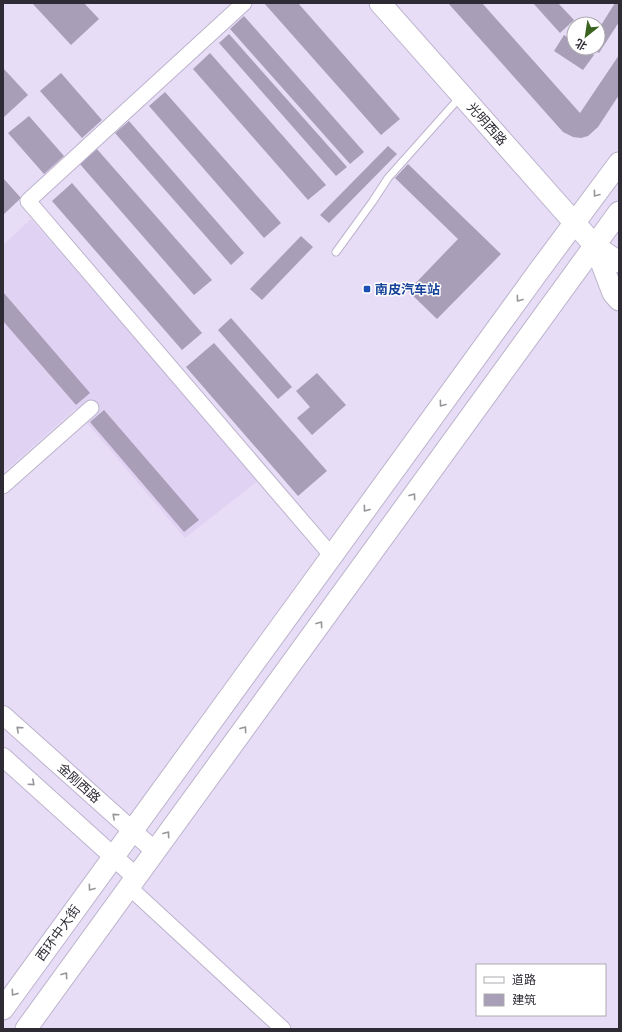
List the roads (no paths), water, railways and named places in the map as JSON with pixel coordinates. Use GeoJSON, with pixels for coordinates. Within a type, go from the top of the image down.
{"type":"FeatureCollection","features":[{"type":"Feature","properties":{"kind":"main road","name":"光明西路"},"geometry":{"type":"LineString","coordinates":[[380,3],[594,246]]}},
{"type":"Feature","properties":{"kind":"main road","name":"西环中大街"},"geometry":{"type":"LineString","coordinates":[[3,1009],[619,163]]}},
{"type":"Feature","properties":{"kind":"main road"},"geometry":{"type":"LineString","coordinates":[[26,1029],[619,212]]}},
{"type":"Feature","properties":{"kind":"main road"},"geometry":{"type":"LineString","coordinates":[[594,246],[619,262]]}},
{"type":"Feature","properties":{"kind":"main road"},"geometry":{"type":"LineString","coordinates":[[594,246],[613,293],[619,300]]}},
{"type":"Feature","properties":{"kind":"street"},"geometry":{"type":"LineString","coordinates":[[244,3],[28,201],[332,556]]}},
{"type":"Feature","properties":{"kind":"street"},"geometry":{"type":"LineString","coordinates":[[3,486],[91,408]]}},
{"type":"Feature","properties":{"kind":"street","name":"金刚西路"},"geometry":{"type":"LineString","coordinates":[[3,715],[155,852]]}},
{"type":"Feature","properties":{"kind":"street"},"geometry":{"type":"LineString","coordinates":[[3,757],[114,857],[133,882],[283,1029]]}},
{"type":"Feature","properties":{"kind":"lane"},"geometry":{"type":"LineString","coordinates":[[336,252],[388,178],[461,95]]}},
{"type":"Feature","properties":{"kind":"place","name":"南皮汽车站"},"geometry":{"type":"Point","coordinates":[367,289]}}]}
